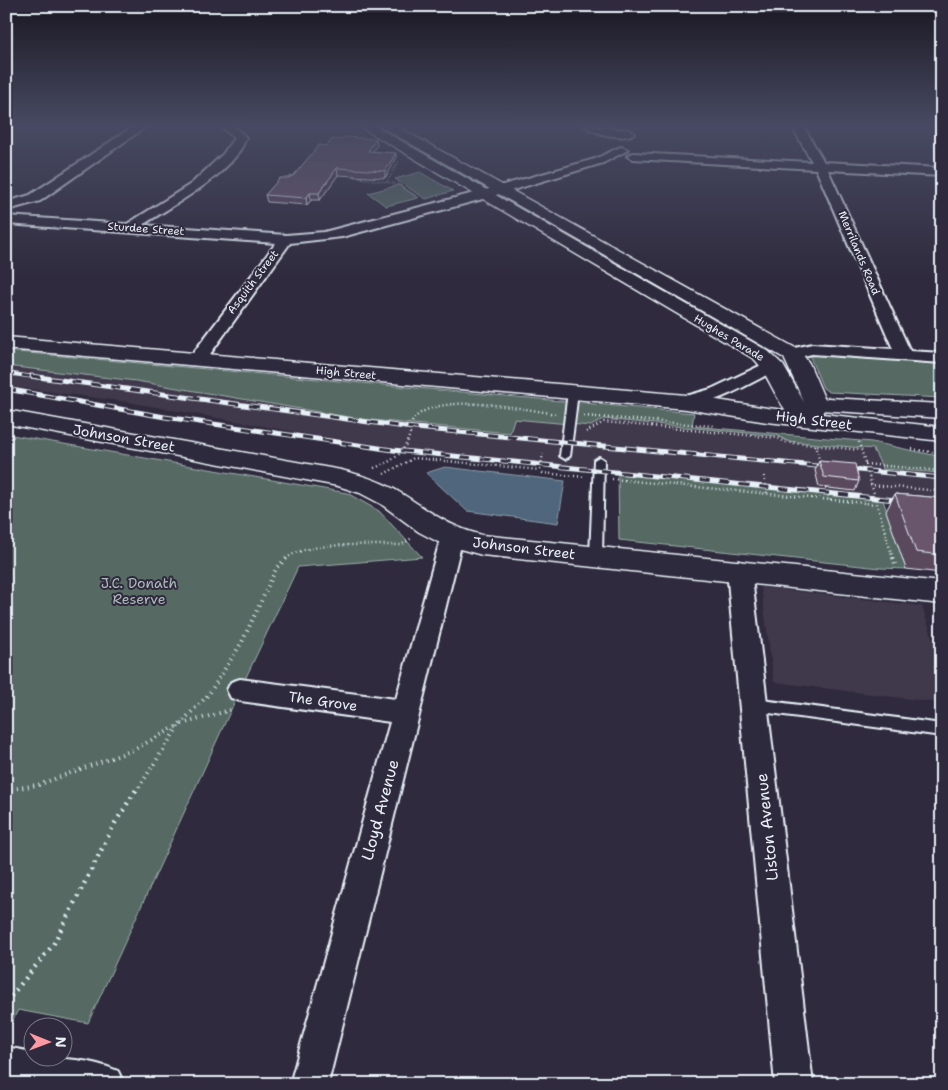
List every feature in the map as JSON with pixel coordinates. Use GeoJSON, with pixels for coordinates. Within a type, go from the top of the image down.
{"type":"FeatureCollection","features":[{"type":"Feature","properties":{"kind":"street"},"geometry":{"type":"LineString","coordinates":[[8,209],[35,198],[66,177]]}},
{"type":"Feature","properties":{"kind":"street"},"geometry":{"type":"LineString","coordinates":[[132,228],[154,210],[190,191],[205,177]]}},
{"type":"Feature","properties":{"kind":"street","name":"Hughes Parade"},"geometry":{"type":"LineString","coordinates":[[454,177],[486,192],[731,329],[792,354]]}},
{"type":"Feature","properties":{"kind":"street","name":"Hughes Parade"},"geometry":{"type":"LineString","coordinates":[[464,177],[486,192]]}},
{"type":"Feature","properties":{"kind":"street","name":"Asquith Street"},"geometry":{"type":"LineString","coordinates":[[197,360],[286,240],[327,236],[541,177]]}},
{"type":"Feature","properties":{"kind":"street","name":"Merrilands Road"},"geometry":{"type":"LineString","coordinates":[[825,177],[904,356]]}},
{"type":"Feature","properties":{"kind":"street","name":"Sturdee Street"},"geometry":{"type":"LineString","coordinates":[[8,209],[132,228],[286,240]]}},
{"type":"Feature","properties":{"kind":"street","name":"Hughes Parade"},"geometry":{"type":"LineString","coordinates":[[731,329],[772,365],[791,403],[812,412]]}},
{"type":"Feature","properties":{"kind":"street","name":"High Street"},"geometry":{"type":"LineString","coordinates":[[6,343],[686,402],[767,415],[812,412],[942,411]]}},
{"type":"Feature","properties":{"kind":"street"},"geometry":{"type":"LineString","coordinates":[[812,412],[798,362],[792,354],[812,349],[942,358]]}},
{"type":"Feature","properties":{"kind":"street","name":"High Street"},"geometry":{"type":"LineString","coordinates":[[686,402],[717,393],[772,365]]}},
{"type":"Feature","properties":{"kind":"street","name":"High Street"},"geometry":{"type":"LineString","coordinates":[[686,402],[791,403]]}},
{"type":"Feature","properties":{"kind":"street","name":"High Street"},"geometry":{"type":"LineString","coordinates":[[812,412],[942,434]]}},
{"type":"Feature","properties":{"kind":"street","name":"Johnson Street"},"geometry":{"type":"LineString","coordinates":[[6,417],[341,478],[369,487],[390,498],[428,525],[452,537],[482,545],[739,570],[942,593]]}},
{"type":"Feature","properties":{"kind":"street","name":"Lloyd Avenue"},"geometry":{"type":"LineString","coordinates":[[308,1084],[452,537]]}},
{"type":"Feature","properties":{"kind":"street","name":"Liston Avenue"},"geometry":{"type":"LineString","coordinates":[[739,570],[755,705],[794,1084]]}},
{"type":"Feature","properties":{"kind":"street","name":"The Grove"},"geometry":{"type":"LineString","coordinates":[[235,700],[406,712]]}},
{"type":"Feature","properties":{"kind":"street"},"geometry":{"type":"LineString","coordinates":[[6,1066],[105,1084]]}},
{"type":"Feature","properties":{"kind":"lane"},"geometry":{"type":"LineString","coordinates":[[565,456],[573,392]]}},
{"type":"Feature","properties":{"kind":"lane"},"geometry":{"type":"LineString","coordinates":[[596,556],[599,460]]}},
{"type":"Feature","properties":{"kind":"lane"},"geometry":{"type":"LineString","coordinates":[[755,705],[942,730]]}},
{"type":"Feature","properties":{"kind":"path"},"geometry":{"type":"LineString","coordinates":[[355,177],[398,184],[438,205]]}},
{"type":"Feature","properties":{"kind":"path"},"geometry":{"type":"LineString","coordinates":[[386,182],[389,177]]}},
{"type":"Feature","properties":{"kind":"path"},"geometry":{"type":"LineString","coordinates":[[586,432],[604,422],[778,438],[785,442],[860,450]]}},
{"type":"Feature","properties":{"kind":"path"},"geometry":{"type":"LineString","coordinates":[[859,439],[860,450],[875,504],[902,588]]}},
{"type":"Feature","properties":{"kind":"path"},"geometry":{"type":"LineString","coordinates":[[816,445],[820,464]]}},
{"type":"Feature","properties":{"kind":"path"},"geometry":{"type":"LineString","coordinates":[[540,470],[543,454]]}},
{"type":"Feature","properties":{"kind":"path"},"geometry":{"type":"LineString","coordinates":[[383,474],[414,458],[540,470],[543,473],[590,478]]}},
{"type":"Feature","properties":{"kind":"path"},"geometry":{"type":"LineString","coordinates":[[942,462],[936,463],[942,469]]}},
{"type":"Feature","properties":{"kind":"path"},"geometry":{"type":"LineString","coordinates":[[865,464],[942,469]]}},
{"type":"Feature","properties":{"kind":"path"},"geometry":{"type":"LineString","coordinates":[[764,476],[767,494]]}},
{"type":"Feature","properties":{"kind":"path"},"geometry":{"type":"LineString","coordinates":[[607,479],[875,504]]}},
{"type":"Feature","properties":{"kind":"path"},"geometry":{"type":"LineString","coordinates":[[825,482],[830,500]]}},
{"type":"Feature","properties":{"kind":"path"},"geometry":{"type":"LineString","coordinates":[[870,485],[942,491]]}},
{"type":"Feature","properties":{"kind":"path"},"geometry":{"type":"LineString","coordinates":[[6,1002],[53,945],[115,823],[179,725],[209,694],[242,642],[277,567],[291,554],[313,548],[401,545],[411,539]]}},
{"type":"Feature","properties":{"kind":"path"},"geometry":{"type":"LineString","coordinates":[[6,790],[38,785],[132,750],[179,725],[235,700]]}},
{"type":"Feature","properties":{"kind":"shaded area"},"geometry":{"type":"Polygon","coordinates":[[[6,366],[136,381],[360,419],[509,433],[513,419],[590,426],[603,419],[779,436],[787,441],[873,449],[884,469],[942,473],[942,503],[666,478],[437,453],[318,436],[127,402],[6,386],[6,366]]]}},
{"type":"Feature","properties":{"kind":"shaded area"},"geometry":{"type":"Polygon","coordinates":[[[761,587],[922,606],[942,666],[942,703],[774,682],[761,587]]]}},
{"type":"Feature","properties":{"kind":"green space"},"geometry":{"type":"Polygon","coordinates":[[[403,177],[428,177],[453,191],[426,199],[395,179],[403,177]]]}},
{"type":"Feature","properties":{"kind":"green space"},"geometry":{"type":"Polygon","coordinates":[[[399,185],[418,198],[386,206],[368,193],[399,185]]]}},
{"type":"Feature","properties":{"kind":"green space"},"geometry":{"type":"Polygon","coordinates":[[[6,351],[694,413],[692,426],[872,442],[942,457],[942,473],[883,469],[873,449],[787,441],[778,436],[603,419],[591,426],[514,419],[510,433],[360,419],[136,381],[6,366],[6,351]]]}},
{"type":"Feature","properties":{"kind":"green space"},"geometry":{"type":"Polygon","coordinates":[[[812,354],[942,364],[942,398],[829,392],[823,388],[810,357],[812,354]]]}},
{"type":"Feature","properties":{"kind":"green space","name":"J.C. Donath Reserve"},"geometry":{"type":"Polygon","coordinates":[[[6,434],[347,493],[379,511],[422,557],[298,567],[88,1023],[72,1020],[72,1018],[61,1018],[18,1010],[6,1033],[6,434]]]}},
{"type":"Feature","properties":{"kind":"green space"},"geometry":{"type":"Polygon","coordinates":[[[618,473],[882,497],[906,569],[880,568],[619,540],[618,473]]]}},
{"type":"Feature","properties":{"kind":"water"},"geometry":{"type":"Polygon","coordinates":[[[445,467],[565,481],[558,523],[467,511],[426,473],[445,467]]]}},
{"type":"Feature","properties":{"kind":"building"},"geometry":{"type":"Polygon","coordinates":[[[331,177],[319,193],[310,193],[306,198],[265,195],[280,178],[331,177]]]}},
{"type":"Feature","properties":{"kind":"building"},"geometry":{"type":"Polygon","coordinates":[[[819,461],[855,464],[859,481],[824,477],[819,461]]]}},
{"type":"Feature","properties":{"kind":"building"},"geometry":{"type":"Polygon","coordinates":[[[895,494],[942,498],[942,555],[916,552],[895,494]]]}},
{"type":"Feature","properties":{"kind":"railway"},"geometry":{"type":"LineString","coordinates":[[6,373],[41,378]]}},
{"type":"Feature","properties":{"kind":"railway"},"geometry":{"type":"LineString","coordinates":[[31,376],[405,427],[942,478]]}},
{"type":"Feature","properties":{"kind":"railway"},"geometry":{"type":"LineString","coordinates":[[6,389],[165,417],[393,450],[906,501]]}}]}
